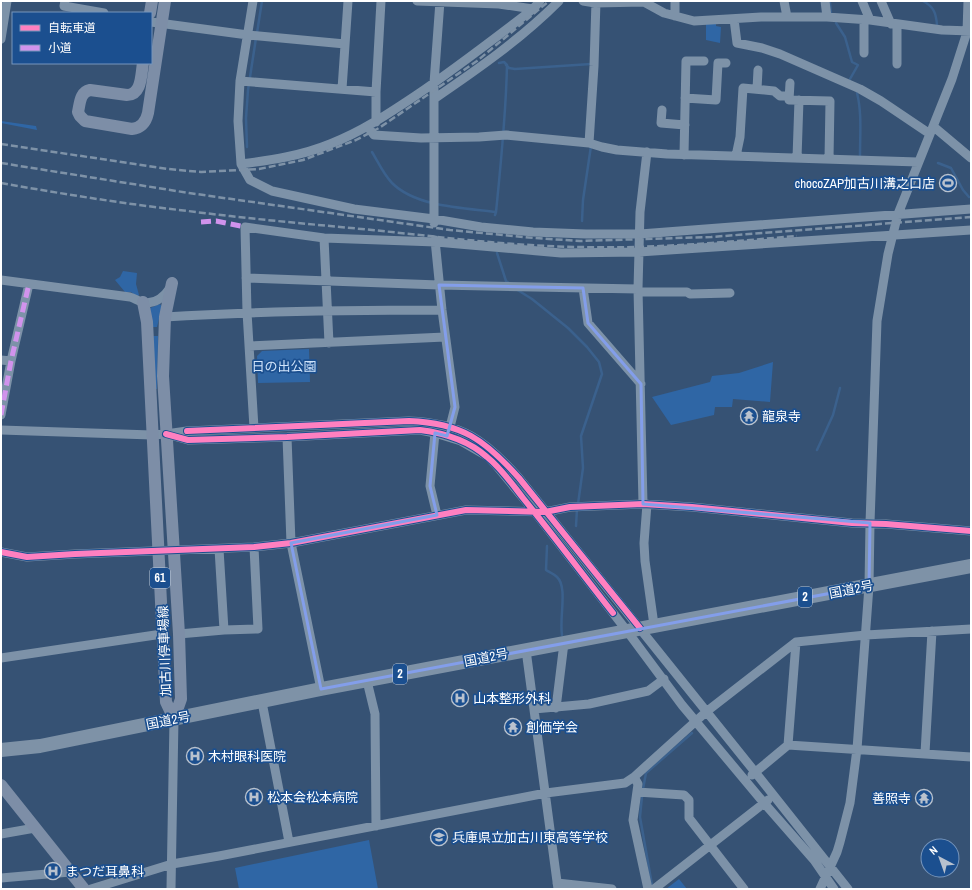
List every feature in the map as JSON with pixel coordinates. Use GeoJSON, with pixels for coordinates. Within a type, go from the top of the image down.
{"type":"FeatureCollection","features":[{"type":"Feature","properties":{"kind":"highway","name":"国道2号"},"geometry":{"type":"LineString","coordinates":[[1,750],[40,746],[321,689],[971,566]]}},
{"type":"Feature","properties":{"kind":"main road"},"geometry":{"type":"LineString","coordinates":[[150,12],[152,1]]}},
{"type":"Feature","properties":{"kind":"main road"},"geometry":{"type":"LineString","coordinates":[[143,64],[139,88],[133,94],[127,95],[90,90],[85,91],[82,94],[78,112],[82,119],[132,129],[139,127],[145,121],[148,113],[156,23],[166,1]]}},
{"type":"Feature","properties":{"kind":"main road","name":"加古川停車場線"},"geometry":{"type":"LineString","coordinates":[[172,283],[166,317],[163,376],[179,634],[181,699],[174,719]]}},
{"type":"Feature","properties":{"kind":"main road","name":"加古川停車場線"},"geometry":{"type":"LineString","coordinates":[[143,302],[147,322],[166,702],[174,719]]}},
{"type":"Feature","properties":{"kind":"main road"},"geometry":{"type":"LineString","coordinates":[[1,785],[84,889]]}},
{"type":"Feature","properties":{"kind":"street"},"geometry":{"type":"LineString","coordinates":[[1,39],[7,1]]}},
{"type":"Feature","properties":{"kind":"street"},"geometry":{"type":"LineString","coordinates":[[65,1],[64,6],[98,12]]}},
{"type":"Feature","properties":{"kind":"street"},"geometry":{"type":"LineString","coordinates":[[253,1],[240,81],[238,121],[241,164],[250,180],[272,191],[354,209],[434,221],[533,232],[586,234],[640,234],[971,209]]}},
{"type":"Feature","properties":{"kind":"street"},"geometry":{"type":"LineString","coordinates":[[342,89],[348,1]]}},
{"type":"Feature","properties":{"kind":"street"},"geometry":{"type":"LineString","coordinates":[[381,1],[376,92],[372,125],[374,135],[433,138],[506,135],[589,143],[602,148],[684,155],[918,162]]}},
{"type":"Feature","properties":{"kind":"street"},"geometry":{"type":"LineString","coordinates":[[417,1],[498,3],[533,9]]}},
{"type":"Feature","properties":{"kind":"street"},"geometry":{"type":"LineString","coordinates":[[434,221],[434,83],[440,1]]}},
{"type":"Feature","properties":{"kind":"street"},"geometry":{"type":"LineString","coordinates":[[241,164],[286,158],[308,152],[372,125],[477,53],[533,9],[540,1]]}},
{"type":"Feature","properties":{"kind":"street"},"geometry":{"type":"LineString","coordinates":[[434,99],[517,40],[559,1]]}},
{"type":"Feature","properties":{"kind":"street"},"geometry":{"type":"LineString","coordinates":[[583,1],[644,2],[664,13],[694,21],[761,17],[827,17],[867,20],[969,32]]}},
{"type":"Feature","properties":{"kind":"street"},"geometry":{"type":"LineString","coordinates":[[675,1],[675,16]]}},
{"type":"Feature","properties":{"kind":"street"},"geometry":{"type":"LineString","coordinates":[[784,1],[786,17]]}},
{"type":"Feature","properties":{"kind":"street"},"geometry":{"type":"LineString","coordinates":[[825,1],[827,17]]}},
{"type":"Feature","properties":{"kind":"street"},"geometry":{"type":"LineString","coordinates":[[862,1],[867,20],[864,53]]}},
{"type":"Feature","properties":{"kind":"street"},"geometry":{"type":"LineString","coordinates":[[881,1],[894,24],[897,64]]}},
{"type":"Feature","properties":{"kind":"street"},"geometry":{"type":"LineString","coordinates":[[820,889],[826,878],[840,842],[850,803],[857,749],[869,586],[877,321],[892,235],[898,214],[918,162],[932,131],[969,32],[968,1]]}},
{"type":"Feature","properties":{"kind":"street"},"geometry":{"type":"LineString","coordinates":[[589,143],[594,66],[595,2]]}},
{"type":"Feature","properties":{"kind":"street"},"geometry":{"type":"LineString","coordinates":[[734,19],[737,43],[780,54],[860,89],[932,131],[971,158]]}},
{"type":"Feature","properties":{"kind":"street"},"geometry":{"type":"LineString","coordinates":[[156,23],[248,35],[345,44]]}},
{"type":"Feature","properties":{"kind":"street"},"geometry":{"type":"LineString","coordinates":[[684,155],[686,61],[704,61]]}},
{"type":"Feature","properties":{"kind":"street"},"geometry":{"type":"LineString","coordinates":[[685,98],[716,100],[718,63],[726,63]]}},
{"type":"Feature","properties":{"kind":"street"},"geometry":{"type":"LineString","coordinates":[[757,89],[758,70]]}},
{"type":"Feature","properties":{"kind":"street"},"geometry":{"type":"LineString","coordinates":[[240,81],[376,92]]}},
{"type":"Feature","properties":{"kind":"street"},"geometry":{"type":"LineString","coordinates":[[790,83],[789,100],[830,101],[828,159]]}},
{"type":"Feature","properties":{"kind":"street"},"geometry":{"type":"LineString","coordinates":[[736,156],[740,137],[743,88],[774,91],[780,96],[789,96]]}},
{"type":"Feature","properties":{"kind":"street"},"geometry":{"type":"LineString","coordinates":[[797,158],[799,100]]}},
{"type":"Feature","properties":{"kind":"street"},"geometry":{"type":"LineString","coordinates":[[662,110],[661,123],[685,125]]}},
{"type":"Feature","properties":{"kind":"street"},"geometry":{"type":"LineString","coordinates":[[647,152],[640,212],[638,291],[645,504],[644,542],[654,626]]}},
{"type":"Feature","properties":{"kind":"street"},"geometry":{"type":"LineString","coordinates":[[254,428],[247,312],[245,227],[324,238],[436,241],[561,253],[639,252],[971,230]]}},
{"type":"Feature","properties":{"kind":"street"},"geometry":{"type":"LineString","coordinates":[[324,238],[329,343]]}},
{"type":"Feature","properties":{"kind":"street"},"geometry":{"type":"LineString","coordinates":[[436,241],[439,285],[455,407],[450,427]]}},
{"type":"Feature","properties":{"kind":"street"},"geometry":{"type":"LineString","coordinates":[[246,278],[439,285],[583,288],[687,292],[690,294],[730,293]]}},
{"type":"Feature","properties":{"kind":"street"},"geometry":{"type":"LineString","coordinates":[[1,280],[130,297],[143,302],[157,301],[166,294],[172,283]]}},
{"type":"Feature","properties":{"kind":"street"},"geometry":{"type":"LineString","coordinates":[[1,415],[11,361],[30,284]]}},
{"type":"Feature","properties":{"kind":"street"},"geometry":{"type":"LineString","coordinates":[[583,288],[588,323],[640,384]]}},
{"type":"Feature","properties":{"kind":"street"},"geometry":{"type":"LineString","coordinates":[[166,317],[247,312],[442,310]]}},
{"type":"Feature","properties":{"kind":"street"},"geometry":{"type":"LineString","coordinates":[[249,346],[446,337]]}},
{"type":"Feature","properties":{"kind":"street"},"geometry":{"type":"LineString","coordinates":[[1,360],[11,361]]}},
{"type":"Feature","properties":{"kind":"street"},"geometry":{"type":"LineString","coordinates":[[1,430],[152,435],[187,431],[426,421],[463,431],[486,445],[519,478],[633,629],[682,705],[814,860],[834,889]]}},
{"type":"Feature","properties":{"kind":"street"},"geometry":{"type":"LineString","coordinates":[[435,433],[450,427]]}},
{"type":"Feature","properties":{"kind":"street"},"geometry":{"type":"LineString","coordinates":[[450,427],[461,441]]}},
{"type":"Feature","properties":{"kind":"street"},"geometry":{"type":"LineString","coordinates":[[166,434],[188,440],[286,437],[420,430],[461,441],[487,456],[633,629],[706,712],[848,889]]}},
{"type":"Feature","properties":{"kind":"street"},"geometry":{"type":"LineString","coordinates":[[435,433],[430,486],[437,515]]}},
{"type":"Feature","properties":{"kind":"street"},"geometry":{"type":"LineString","coordinates":[[286,437],[291,542],[321,689]]}},
{"type":"Feature","properties":{"kind":"street"},"geometry":{"type":"LineString","coordinates":[[1,552],[28,557],[254,547],[291,542],[466,510],[546,512],[570,507],[645,504],[692,507],[852,523],[870,523],[971,532]]}},
{"type":"Feature","properties":{"kind":"street"},"geometry":{"type":"LineString","coordinates":[[179,634],[258,629],[254,547]]}},
{"type":"Feature","properties":{"kind":"street"},"geometry":{"type":"LineString","coordinates":[[219,549],[224,630]]}},
{"type":"Feature","properties":{"kind":"street"},"geometry":{"type":"LineString","coordinates":[[91,889],[172,864],[546,793],[625,782],[634,777],[706,712],[796,642],[866,635],[971,629]]}},
{"type":"Feature","properties":{"kind":"street"},"geometry":{"type":"LineString","coordinates":[[925,753],[932,631]]}},
{"type":"Feature","properties":{"kind":"street"},"geometry":{"type":"LineString","coordinates":[[1,658],[162,634]]}},
{"type":"Feature","properties":{"kind":"street"},"geometry":{"type":"LineString","coordinates":[[788,745],[796,642]]}},
{"type":"Feature","properties":{"kind":"street"},"geometry":{"type":"LineString","coordinates":[[556,708],[564,643]]}},
{"type":"Feature","properties":{"kind":"street"},"geometry":{"type":"LineString","coordinates":[[526,650],[546,793],[557,886],[612,889]]}},
{"type":"Feature","properties":{"kind":"street"},"geometry":{"type":"LineString","coordinates":[[534,709],[589,704],[648,691],[664,679]]}},
{"type":"Feature","properties":{"kind":"street"},"geometry":{"type":"LineString","coordinates":[[367,681],[375,714],[376,826]]}},
{"type":"Feature","properties":{"kind":"street"},"geometry":{"type":"LineString","coordinates":[[262,702],[289,842]]}},
{"type":"Feature","properties":{"kind":"street"},"geometry":{"type":"LineString","coordinates":[[171,889],[174,719]]}},
{"type":"Feature","properties":{"kind":"street"},"geometry":{"type":"LineString","coordinates":[[745,780],[788,745],[971,757]]}},
{"type":"Feature","properties":{"kind":"street"},"geometry":{"type":"LineString","coordinates":[[634,777],[638,784],[633,820],[648,889]]}},
{"type":"Feature","properties":{"kind":"street"},"geometry":{"type":"LineString","coordinates":[[637,792],[684,795],[689,800],[689,818],[741,888]]}},
{"type":"Feature","properties":{"kind":"street"},"geometry":{"type":"LineString","coordinates":[[654,889],[774,795]]}},
{"type":"Feature","properties":{"kind":"street"},"geometry":{"type":"LineString","coordinates":[[1,834],[34,828]]}},
{"type":"Feature","properties":{"kind":"street"},"geometry":{"type":"LineString","coordinates":[[1,878],[70,872]]}},
{"type":"Feature","properties":{"kind":"highlighted area"},"geometry":{"type":"Polygon","coordinates":[[[439,285],[583,288],[588,323],[641,384],[643,504],[870,523],[869,586],[321,689],[291,543],[437,515],[430,486],[435,433],[447,436],[455,407],[439,285]]]}},
{"type":"Feature","properties":{"kind":"green space"},"geometry":{"type":"Polygon","coordinates":[[[706,23],[716,23],[716,26],[721,27],[720,43],[706,40],[706,23]]]}},
{"type":"Feature","properties":{"kind":"green space"},"geometry":{"type":"Polygon","coordinates":[[[1,121],[36,126],[37,130],[1,123],[1,121]]]}},
{"type":"Feature","properties":{"kind":"green space"},"geometry":{"type":"Polygon","coordinates":[[[123,271],[137,273],[136,284],[139,295],[137,297],[131,292],[125,292],[115,280],[120,277],[123,271]]]}},
{"type":"Feature","properties":{"kind":"green space"},"geometry":{"type":"Polygon","coordinates":[[[160,304],[162,307],[157,327],[152,327],[150,308],[160,304]]]}},
{"type":"Feature","properties":{"kind":"green space"},"geometry":{"type":"Polygon","coordinates":[[[153,336],[158,336],[157,389],[155,389],[153,336]]]}},
{"type":"Feature","properties":{"kind":"green space","name":"日の出公園"},"geometry":{"type":"Polygon","coordinates":[[[309,349],[310,382],[258,383],[257,356],[262,351],[309,349]]]}},
{"type":"Feature","properties":{"kind":"green space"},"geometry":{"type":"Polygon","coordinates":[[[773,362],[770,402],[733,399],[732,407],[715,407],[714,415],[671,425],[652,397],[710,382],[712,376],[739,373],[773,362]]]}},
{"type":"Feature","properties":{"kind":"green space"},"geometry":{"type":"Polygon","coordinates":[[[369,840],[378,889],[239,889],[235,868],[369,840]]]}},
{"type":"Feature","properties":{"kind":"green space"},"geometry":{"type":"Polygon","coordinates":[[[679,879],[687,889],[666,889],[679,879]]]}},
{"type":"Feature","properties":{"kind":"waterway"},"geometry":{"type":"LineString","coordinates":[[257,33],[262,1]]}},
{"type":"Feature","properties":{"kind":"waterway"},"geometry":{"type":"LineString","coordinates":[[923,1],[934,11],[937,25]]}},
{"type":"Feature","properties":{"kind":"waterway"},"geometry":{"type":"LineString","coordinates":[[830,3],[831,13]]}},
{"type":"Feature","properties":{"kind":"waterway"},"geometry":{"type":"LineString","coordinates":[[836,23],[845,37],[852,62],[858,65],[850,79]]}},
{"type":"Feature","properties":{"kind":"waterway"},"geometry":{"type":"LineString","coordinates":[[247,147],[246,118],[248,90],[256,38]]}},
{"type":"Feature","properties":{"kind":"waterway"},"geometry":{"type":"LineString","coordinates":[[496,212],[507,65],[504,62],[499,63]]}},
{"type":"Feature","properties":{"kind":"waterway"},"geometry":{"type":"LineString","coordinates":[[506,65],[509,68],[515,69],[591,64]]}},
{"type":"Feature","properties":{"kind":"waterway"},"geometry":{"type":"LineString","coordinates":[[857,93],[860,116],[860,155]]}},
{"type":"Feature","properties":{"kind":"waterway"},"geometry":{"type":"LineString","coordinates":[[582,221],[583,200],[591,146]]}},
{"type":"Feature","properties":{"kind":"waterway"},"geometry":{"type":"LineString","coordinates":[[372,152],[389,180],[402,191],[427,202],[496,212],[495,215]]}},
{"type":"Feature","properties":{"kind":"waterway"},"geometry":{"type":"LineString","coordinates":[[938,163],[951,168],[963,190],[969,197]]}},
{"type":"Feature","properties":{"kind":"waterway"},"geometry":{"type":"LineString","coordinates":[[497,253],[506,281],[509,283]]}},
{"type":"Feature","properties":{"kind":"waterway"},"geometry":{"type":"LineString","coordinates":[[516,289],[532,299],[568,328],[587,347],[599,362],[602,374],[581,436],[583,468],[578,504]]}},
{"type":"Feature","properties":{"kind":"waterway"},"geometry":{"type":"LineString","coordinates":[[817,450],[833,415],[840,388]]}},
{"type":"Feature","properties":{"kind":"waterway"},"geometry":{"type":"LineString","coordinates":[[576,526],[577,509]]}},
{"type":"Feature","properties":{"kind":"waterway"},"geometry":{"type":"LineString","coordinates":[[547,546],[546,570],[557,577],[562,588],[562,635]]}},
{"type":"Feature","properties":{"kind":"waterway"},"geometry":{"type":"LineString","coordinates":[[643,789],[646,773],[692,733]]}},
{"type":"Feature","properties":{"kind":"waterway"},"geometry":{"type":"LineString","coordinates":[[642,796],[640,817],[652,885]]}},
{"type":"Feature","properties":{"kind":"railway"},"geometry":{"type":"LineString","coordinates":[[1,144],[168,169],[201,172],[259,169],[303,160],[356,140],[379,128],[477,61],[549,1]]}},
{"type":"Feature","properties":{"kind":"railway"},"geometry":{"type":"LineString","coordinates":[[1,163],[189,193],[450,230],[580,241],[711,237],[971,217]]}},
{"type":"Feature","properties":{"kind":"railway"},"geometry":{"type":"LineString","coordinates":[[1,183],[117,202],[211,214],[528,245],[634,247],[797,236]]}},
{"type":"Feature","properties":{"kind":"marked path"},"geometry":{"type":"LineString","coordinates":[[201,222],[216,221],[245,227]]}},
{"type":"Feature","properties":{"kind":"marked path"},"geometry":{"type":"LineString","coordinates":[[1,415],[11,361],[29,284]]}},
{"type":"Feature","properties":{"kind":"cycle path"},"geometry":{"type":"LineString","coordinates":[[187,431],[409,421],[428,422],[444,425],[458,430],[471,436],[495,453],[519,478],[640,628]]}},
{"type":"Feature","properties":{"kind":"cycle path"},"geometry":{"type":"LineString","coordinates":[[166,434],[188,440],[287,437],[420,430],[438,433],[464,442],[480,451],[502,471],[613,613]]}},
{"type":"Feature","properties":{"kind":"cycle path"},"geometry":{"type":"LineString","coordinates":[[1,552],[27,557],[254,547],[291,543],[466,510],[545,512],[570,507],[643,504],[692,507],[852,523],[886,524],[971,531]]}},
{"type":"Feature","properties":{"kind":"place","name":"chocoZAP加古川溝之口店"},"geometry":{"type":"Point","coordinates":[948,183]}},
{"type":"Feature","properties":{"kind":"place","name":"龍泉寺"},"geometry":{"type":"Point","coordinates":[749,416]}},
{"type":"Feature","properties":{"kind":"place","name":"山本整形外科"},"geometry":{"type":"Point","coordinates":[460,698]}},
{"type":"Feature","properties":{"kind":"place","name":"創価学会"},"geometry":{"type":"Point","coordinates":[513,727]}},
{"type":"Feature","properties":{"kind":"place","name":"木村眼科医院"},"geometry":{"type":"Point","coordinates":[195,756]}},
{"type":"Feature","properties":{"kind":"place","name":"松本会松本病院"},"geometry":{"type":"Point","coordinates":[254,797]}},
{"type":"Feature","properties":{"kind":"place","name":"善照寺"},"geometry":{"type":"Point","coordinates":[924,798]}},
{"type":"Feature","properties":{"kind":"place","name":"兵庫県立加古川東高等学校"},"geometry":{"type":"Point","coordinates":[439,837]}},
{"type":"Feature","properties":{"kind":"place","name":"まつだ耳鼻科"},"geometry":{"type":"Point","coordinates":[53,871]}}]}
